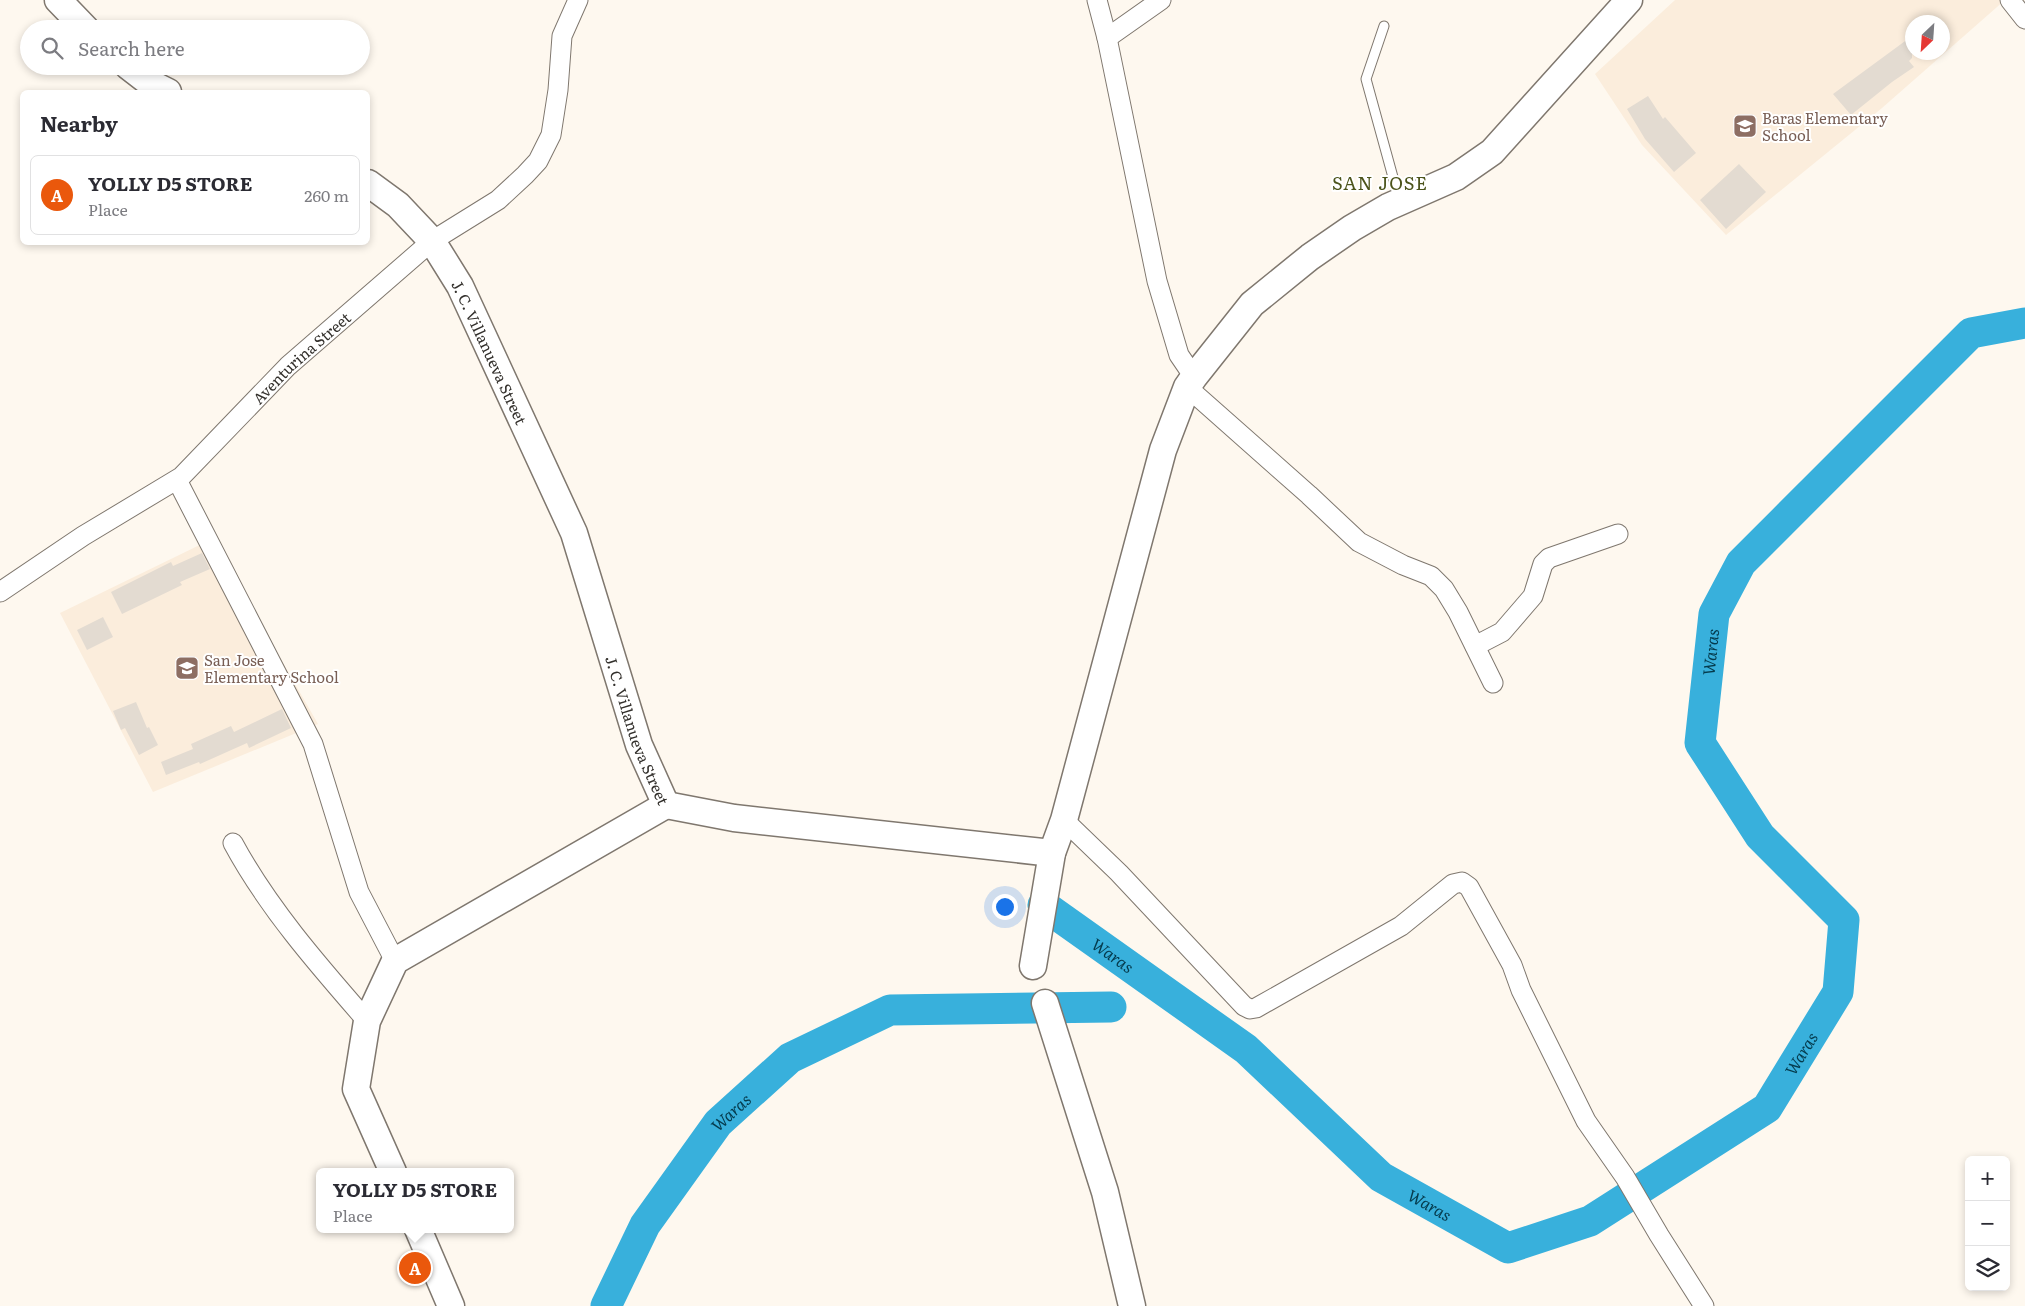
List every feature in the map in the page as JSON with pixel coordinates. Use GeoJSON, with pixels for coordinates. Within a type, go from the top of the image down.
{"type":"FeatureCollection","features":[{"type":"Feature","properties":{"kind":"street"},"geometry":{"type":"LineString","coordinates":[[58,0],[77,20]]}},
{"type":"Feature","properties":{"kind":"street","name":"Aventurina Street"},"geometry":{"type":"LineString","coordinates":[[0,592],[83,536],[177,480],[288,366],[432,241],[498,200],[538,161],[550,135],[558,90],[562,36],[578,0]]}},
{"type":"Feature","properties":{"kind":"street"},"geometry":{"type":"LineString","coordinates":[[1097,0],[1107,38],[1158,281],[1179,355],[1190,382],[1359,542],[1403,565],[1431,576],[1444,589],[1458,612],[1493,684]]}},
{"type":"Feature","properties":{"kind":"street"},"geometry":{"type":"LineString","coordinates":[[1107,38],[1161,0]]}},
{"type":"Feature","properties":{"kind":"street"},"geometry":{"type":"LineString","coordinates":[[1033,966],[1052,853],[1064,820],[1163,450],[1190,382],[1252,304],[1310,257],[1352,228],[1400,202],[1456,177],[1492,152],[1629,0]]}},
{"type":"Feature","properties":{"kind":"street"},"geometry":{"type":"LineString","coordinates":[[2010,0],[2025,19]]}},
{"type":"Feature","properties":{"kind":"street"},"geometry":{"type":"LineString","coordinates":[[140,75],[164,90]]}},
{"type":"Feature","properties":{"kind":"street","name":"J. C. Villanueva Street"},"geometry":{"type":"LineString","coordinates":[[370,184],[398,204],[432,241],[460,286],[574,533],[639,745],[666,805],[395,961]]}},
{"type":"Feature","properties":{"kind":"street"},"geometry":{"type":"LineString","coordinates":[[177,480],[313,744],[358,892],[395,961],[368,1021],[356,1089],[391,1168]]}},
{"type":"Feature","properties":{"kind":"street"},"geometry":{"type":"LineString","coordinates":[[1475,646],[1502,632],[1534,596],[1543,564],[1549,558],[1618,534]]}},
{"type":"Feature","properties":{"kind":"street"},"geometry":{"type":"LineString","coordinates":[[666,805],[734,818],[1052,853]]}},
{"type":"Feature","properties":{"kind":"street"},"geometry":{"type":"LineString","coordinates":[[1064,820],[1119,873],[1244,1006],[1250,1009],[1256,1008],[1401,926],[1453,884],[1462,882],[1469,887],[1512,965],[1521,990],[1586,1122],[1625,1177],[1704,1306]]}},
{"type":"Feature","properties":{"kind":"street"},"geometry":{"type":"LineString","coordinates":[[233,843],[251,876],[328,977],[368,1021]]}},
{"type":"Feature","properties":{"kind":"street"},"geometry":{"type":"LineString","coordinates":[[1045,1003],[1105,1192],[1132,1306]]}},
{"type":"Feature","properties":{"kind":"street"},"geometry":{"type":"LineString","coordinates":[[420,1233],[451,1306]]}},
{"type":"Feature","properties":{"kind":"lane"},"geometry":{"type":"LineString","coordinates":[[1384,26],[1366,79],[1400,202]]}},
{"type":"Feature","properties":{"kind":"shaded area","name":"Baras Elementary School"},"geometry":{"type":"Polygon","coordinates":[[[1675,0],[2005,0],[1950,48],[1950,15],[1905,15],[1905,60],[1937,60],[1882,108],[1726,235],[1642,145],[1595,74],[1675,0]]]}},
{"type":"Feature","properties":{"kind":"shaded area","name":"San Jose Elementary School"},"geometry":{"type":"Polygon","coordinates":[[[212,539],[318,724],[153,792],[60,613],[212,539]]]}},
{"type":"Feature","properties":{"kind":"building"},"geometry":{"type":"Polygon","coordinates":[[[1905,41],[1905,60],[1910,60],[1914,67],[1851,115],[1833,94],[1905,41]]]}},
{"type":"Feature","properties":{"kind":"building"},"geometry":{"type":"Polygon","coordinates":[[[1648,96],[1663,119],[1665,117],[1696,153],[1674,172],[1645,139],[1627,109],[1648,96]]]}},
{"type":"Feature","properties":{"kind":"building"},"geometry":{"type":"Polygon","coordinates":[[[1739,164],[1766,192],[1726,229],[1700,200],[1739,164]]]}},
{"type":"Feature","properties":{"kind":"building"},"geometry":{"type":"Polygon","coordinates":[[[202,553],[210,569],[180,582],[182,585],[122,614],[111,592],[171,562],[173,566],[202,553]]]}},
{"type":"Feature","properties":{"kind":"building"},"geometry":{"type":"Polygon","coordinates":[[[103,617],[113,637],[87,650],[77,630],[103,617]]]}},
{"type":"Feature","properties":{"kind":"building"},"geometry":{"type":"Polygon","coordinates":[[[136,702],[147,728],[149,727],[158,745],[139,755],[125,728],[121,730],[113,711],[136,702]]]}},
{"type":"Feature","properties":{"kind":"building"},"geometry":{"type":"Polygon","coordinates":[[[282,709],[291,728],[249,748],[247,743],[200,764],[199,762],[166,775],[161,762],[193,749],[191,744],[231,726],[234,732],[282,709]]]}},
{"type":"Feature","properties":{"kind":"building"},"geometry":{"type":"Polygon","coordinates":[[[411,1251],[424,1280],[408,1283],[399,1258],[411,1251]]]}},
{"type":"Feature","properties":{"kind":"waterway","name":"Waras"},"geometry":{"type":"LineString","coordinates":[[1043,905],[1246,1049],[1381,1177],[1508,1248],[1590,1221],[1767,1108],[1838,992],[1844,920],[1760,836],[1700,743],[1714,614],[1741,563],[1971,333],[2025,323]]}},
{"type":"Feature","properties":{"kind":"waterway","name":"Waras"},"geometry":{"type":"LineString","coordinates":[[606,1306],[645,1225],[718,1123],[790,1058],[890,1010],[1111,1007]]}},
{"type":"Feature","properties":{"kind":"place","name":"Baras Elementary School"},"geometry":{"type":"Point","coordinates":[1745,126]}},
{"type":"Feature","properties":{"kind":"place","name":"San Jose Elementary School"},"geometry":{"type":"Point","coordinates":[187,668]}},
{"type":"Feature","properties":{"kind":"place","name":"YOLLY D5 STORE"},"geometry":{"type":"Point","coordinates":[415,1268]}},
{"type":"Feature","properties":{"kind":"district","name":"SAN JOSE"},"geometry":{"type":"Point","coordinates":[1380,182]}}]}
